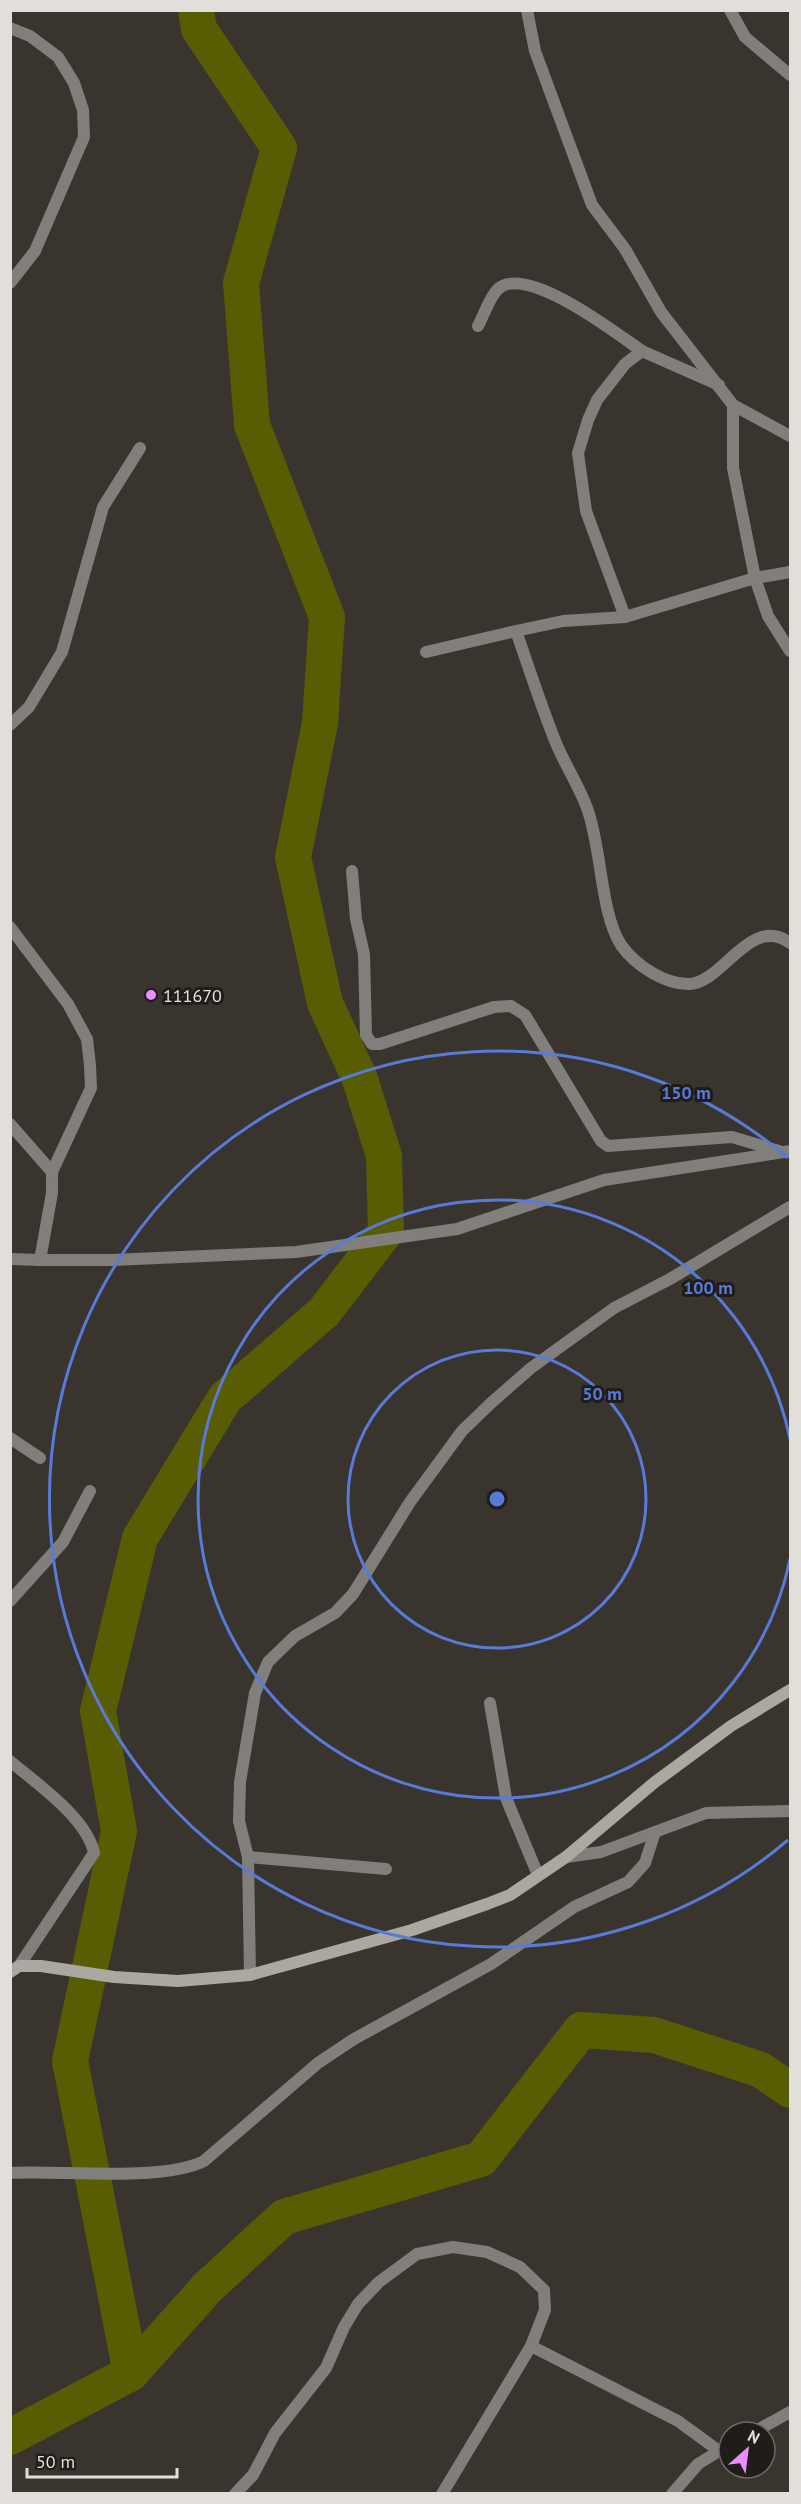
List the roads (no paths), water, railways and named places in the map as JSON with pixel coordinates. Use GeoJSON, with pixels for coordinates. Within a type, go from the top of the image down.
{"type":"FeatureCollection","features":[{"type":"Feature","properties":{"kind":"main road"},"geometry":{"type":"LineString","coordinates":[[15,1969],[41,1966],[114,1977],[204,1980],[250,1975],[412,1930],[510,1895],[566,1857],[655,1782],[731,1726],[790,1690]]}},
{"type":"Feature","properties":{"kind":"street"},"geometry":{"type":"LineString","coordinates":[[527,10],[535,51],[592,205],[625,249],[661,312],[721,386],[733,405],[790,436]]}},
{"type":"Feature","properties":{"kind":"street"},"geometry":{"type":"LineString","coordinates":[[730,10],[745,37],[790,75]]}},
{"type":"Feature","properties":{"kind":"street"},"geometry":{"type":"LineString","coordinates":[[10,28],[30,36],[58,57],[74,83],[83,110],[84,137],[35,251],[10,283]]}},
{"type":"Feature","properties":{"kind":"street"},"geometry":{"type":"LineString","coordinates":[[478,326],[498,289],[509,284],[525,285],[561,297],[642,351],[721,386]]}},
{"type":"Feature","properties":{"kind":"street"},"geometry":{"type":"LineString","coordinates":[[625,617],[586,511],[578,453],[597,400],[625,364],[642,351]]}},
{"type":"Feature","properties":{"kind":"street"},"geometry":{"type":"LineString","coordinates":[[733,405],[733,468],[755,578],[768,616],[790,651]]}},
{"type":"Feature","properties":{"kind":"street"},"geometry":{"type":"LineString","coordinates":[[10,725],[29,707],[63,652],[103,507],[140,448]]}},
{"type":"Feature","properties":{"kind":"street"},"geometry":{"type":"LineString","coordinates":[[426,652],[563,621],[625,617],[755,578],[790,572]]}},
{"type":"Feature","properties":{"kind":"street"},"geometry":{"type":"LineString","coordinates":[[516,631],[556,743],[587,808],[600,853],[610,920],[620,943],[633,960],[679,984],[696,983],[765,935],[781,936],[790,943]]}},
{"type":"Feature","properties":{"kind":"street"},"geometry":{"type":"LineString","coordinates":[[352,871],[356,919],[364,954],[366,1035],[372,1044],[380,1044],[494,1007],[511,1005],[525,1015],[601,1141],[608,1146],[732,1137],[787,1152]]}},
{"type":"Feature","properties":{"kind":"street"},"geometry":{"type":"LineString","coordinates":[[10,927],[68,1004],[87,1040],[91,1088],[52,1172],[52,1193],[39,1260]]}},
{"type":"Feature","properties":{"kind":"street"},"geometry":{"type":"LineString","coordinates":[[10,1124],[52,1172]]}},
{"type":"Feature","properties":{"kind":"street"},"geometry":{"type":"LineString","coordinates":[[10,1259],[112,1260],[296,1252],[458,1229],[604,1180],[787,1152]]}},
{"type":"Feature","properties":{"kind":"street"},"geometry":{"type":"LineString","coordinates":[[250,1975],[248,1857],[239,1821],[240,1782],[255,1693],[268,1662],[295,1636],[335,1613],[353,1594],[410,1502],[462,1431],[531,1368],[615,1308],[670,1279],[790,1207]]}},
{"type":"Feature","properties":{"kind":"street"},"geometry":{"type":"LineString","coordinates":[[10,1438],[40,1458]]}},
{"type":"Feature","properties":{"kind":"street"},"geometry":{"type":"LineString","coordinates":[[10,1601],[63,1542],[90,1491]]}},
{"type":"Feature","properties":{"kind":"street"},"geometry":{"type":"LineString","coordinates":[[490,1703],[506,1797],[538,1875]]}},
{"type":"Feature","properties":{"kind":"street"},"geometry":{"type":"LineString","coordinates":[[10,1761],[74,1816],[92,1842],[94,1853],[15,1969]]}},
{"type":"Feature","properties":{"kind":"street"},"geometry":{"type":"LineString","coordinates":[[566,1857],[601,1852],[706,1813],[790,1811]]}},
{"type":"Feature","properties":{"kind":"street"},"geometry":{"type":"LineString","coordinates":[[10,2173],[50,2171],[109,2173],[182,2168],[204,2161],[318,2063],[354,2039],[491,1964],[573,1906],[628,1882],[645,1863],[655,1832]]}},
{"type":"Feature","properties":{"kind":"street"},"geometry":{"type":"LineString","coordinates":[[248,1857],[386,1869]]}},
{"type":"Feature","properties":{"kind":"street"},"geometry":{"type":"LineString","coordinates":[[235,2493],[253,2475],[275,2433],[326,2368],[344,2327],[358,2304],[379,2282],[417,2254],[453,2247],[487,2252],[520,2267],[544,2290],[545,2310],[531,2346],[442,2493]]}},
{"type":"Feature","properties":{"kind":"street"},"geometry":{"type":"LineString","coordinates":[[531,2346],[678,2421],[717,2444]]}},
{"type":"Feature","properties":{"kind":"street"},"geometry":{"type":"LineString","coordinates":[[776,2420],[790,2412]]}},
{"type":"Feature","properties":{"kind":"street"},"geometry":{"type":"LineString","coordinates":[[672,2493],[698,2464],[717,2452]]}},
{"type":"Feature","properties":{"kind":"waterway"},"geometry":{"type":"LineString","coordinates":[[131,2373],[70,2061],[119,1831],[98,1711],[140,1538],[225,1398],[324,1312],[386,1231],[384,1156],[360,1079],[325,1003],[293,857],[320,723],[327,617],[252,425],[241,283],[279,148],[199,29],[196,10]]}},
{"type":"Feature","properties":{"kind":"waterway"},"geometry":{"type":"LineString","coordinates":[[10,2437],[131,2373],[208,2287],[284,2217],[481,2159],[581,2030],[654,2035],[761,2070],[790,2090]]}},
{"type":"Feature","properties":{"kind":"place","name":"111670"},"geometry":{"type":"Point","coordinates":[151,995]}}]}
